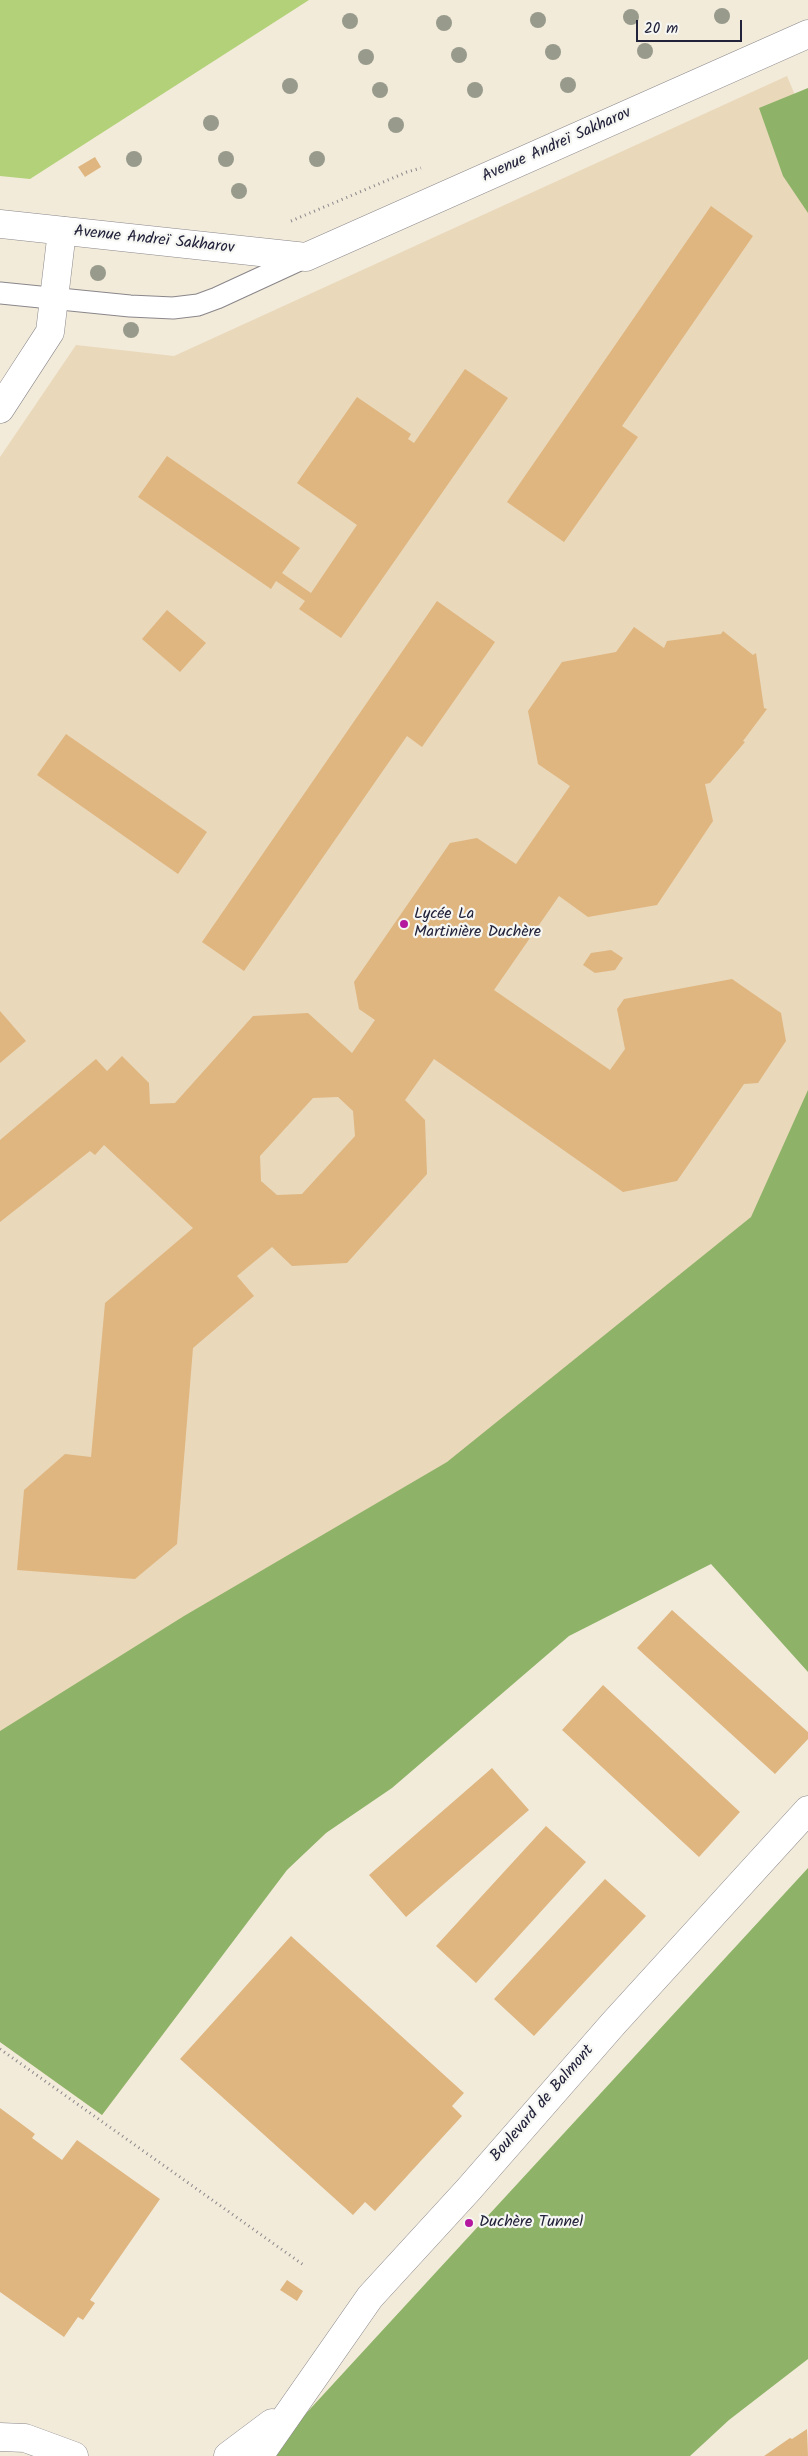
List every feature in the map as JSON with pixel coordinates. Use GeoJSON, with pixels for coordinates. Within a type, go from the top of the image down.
{"type":"FeatureCollection","features":[{"type":"Feature","properties":{"kind":"street","name":"Avenue Andreï Sakharov"},"geometry":{"type":"LineString","coordinates":[[0,224],[306,257],[808,34]]}},
{"type":"Feature","properties":{"kind":"street"},"geometry":{"type":"LineString","coordinates":[[0,409],[50,332],[62,231]]}},
{"type":"Feature","properties":{"kind":"street","name":"Boulevard de Balmont"},"geometry":{"type":"LineString","coordinates":[[259,2456],[290,2408],[370,2297],[469,2189],[613,2024],[808,1810]]}},
{"type":"Feature","properties":{"kind":"street","name":"Boulevard de Balmont"},"geometry":{"type":"LineString","coordinates":[[228,2456],[290,2408]]}},
{"type":"Feature","properties":{"kind":"street"},"geometry":{"type":"LineString","coordinates":[[0,2438],[25,2438],[74,2456]]}},
{"type":"Feature","properties":{"kind":"lane","name":"Avenue Andreï Sakharov"},"geometry":{"type":"LineString","coordinates":[[0,293],[130,306],[173,308],[198,305],[306,257]]}},
{"type":"Feature","properties":{"kind":"path"},"geometry":{"type":"LineString","coordinates":[[0,2049],[305,2266]]}},
{"type":"Feature","properties":{"kind":"shaded area","name":"Lycée La Martinière Duchère"},"geometry":{"type":"Polygon","coordinates":[[[787,76],[808,126],[808,1392],[287,1869],[102,2115],[0,2042],[0,457],[76,345],[174,356],[787,76]]]}},
{"type":"Feature","properties":{"kind":"green space"},"geometry":{"type":"Polygon","coordinates":[[[0,0],[309,0],[30,179],[0,176],[0,0]]]}},
{"type":"Feature","properties":{"kind":"green space"},"geometry":{"type":"Polygon","coordinates":[[[808,88],[808,213],[783,176],[759,108],[808,88]]]}},
{"type":"Feature","properties":{"kind":"green space"},"geometry":{"type":"Polygon","coordinates":[[[808,1090],[808,1672],[711,1564],[569,1636],[392,1788],[326,1833],[287,1870],[102,2115],[0,2042],[0,1731],[184,1616],[447,1462],[751,1217],[808,1090]]]}},
{"type":"Feature","properties":{"kind":"green space"},"geometry":{"type":"Polygon","coordinates":[[[808,1868],[808,2359],[729,2420],[690,2456],[264,2456],[299,2421],[808,1868]]]}},
{"type":"Feature","properties":{"kind":"building"},"geometry":{"type":"Polygon","coordinates":[[[95,157],[101,167],[85,177],[78,167],[95,157]]]}},
{"type":"Feature","properties":{"kind":"building"},"geometry":{"type":"Polygon","coordinates":[[[711,206],[753,236],[622,426],[638,437],[564,542],[507,502],[711,206]]]}},
{"type":"Feature","properties":{"kind":"building"},"geometry":{"type":"Polygon","coordinates":[[[465,369],[508,398],[341,638],[299,609],[305,601],[276,581],[271,589],[138,497],[167,456],[300,548],[282,573],[311,593],[357,525],[297,483],[357,397],[411,434],[408,439],[414,443],[465,369]]]}},
{"type":"Feature","properties":{"kind":"building"},"geometry":{"type":"Polygon","coordinates":[[[437,601],[495,642],[422,747],[407,736],[244,971],[202,942],[437,601]]]}},
{"type":"Feature","properties":{"kind":"building"},"geometry":{"type":"Polygon","coordinates":[[[167,610],[206,643],[180,672],[142,639],[167,610]]]}},
{"type":"Feature","properties":{"kind":"building"},"geometry":{"type":"Polygon","coordinates":[[[634,627],[664,648],[667,641],[721,634],[723,631],[753,655],[756,653],[764,708],[767,709],[743,741],[745,742],[710,783],[705,784],[713,821],[657,905],[588,917],[559,896],[494,990],[610,1070],[625,1049],[617,1009],[624,999],[732,979],[781,1013],[786,1041],[758,1083],[744,1084],[677,1181],[623,1192],[434,1059],[405,1100],[425,1120],[427,1174],[347,1263],[292,1266],[272,1247],[237,1276],[254,1296],[193,1348],[177,1544],[135,1579],[17,1570],[24,1490],[65,1454],[91,1457],[105,1303],[193,1228],[104,1145],[95,1155],[90,1151],[0,1222],[0,1140],[96,1059],[107,1071],[122,1056],[149,1083],[150,1104],[175,1103],[253,1016],[308,1013],[352,1053],[375,1020],[359,1009],[354,982],[450,843],[477,838],[516,864],[570,786],[538,764],[528,711],[562,662],[616,652],[634,627]],[[338,1097],[313,1098],[260,1156],[261,1181],[277,1195],[302,1194],[355,1136],[353,1111],[338,1097]]]}},
{"type":"Feature","properties":{"kind":"building"},"geometry":{"type":"Polygon","coordinates":[[[66,734],[207,832],[178,874],[37,775],[66,734]]]}},
{"type":"Feature","properties":{"kind":"building"},"geometry":{"type":"Polygon","coordinates":[[[611,950],[623,958],[615,970],[595,973],[583,965],[591,953],[611,950]]]}},
{"type":"Feature","properties":{"kind":"building"},"geometry":{"type":"Polygon","coordinates":[[[0,1011],[26,1041],[0,1063],[0,1011]]]}},
{"type":"Feature","properties":{"kind":"building"},"geometry":{"type":"Polygon","coordinates":[[[672,1610],[808,1732],[808,1739],[775,1774],[637,1648],[672,1610]]]}},
{"type":"Feature","properties":{"kind":"building"},"geometry":{"type":"Polygon","coordinates":[[[603,1685],[740,1812],[699,1857],[562,1730],[603,1685]]]}},
{"type":"Feature","properties":{"kind":"building"},"geometry":{"type":"Polygon","coordinates":[[[492,1768],[529,1810],[406,1917],[369,1875],[492,1768]]]}},
{"type":"Feature","properties":{"kind":"building"},"geometry":{"type":"Polygon","coordinates":[[[546,1826],[586,1862],[476,1983],[436,1946],[546,1826]]]}},
{"type":"Feature","properties":{"kind":"building"},"geometry":{"type":"Polygon","coordinates":[[[605,1879],[646,1916],[534,2036],[494,1999],[605,1879]]]}},
{"type":"Feature","properties":{"kind":"building"},"geometry":{"type":"Polygon","coordinates":[[[291,1936],[464,2093],[452,2106],[462,2116],[375,2211],[365,2202],[353,2215],[180,2059],[291,1936]]]}},
{"type":"Feature","properties":{"kind":"building"},"geometry":{"type":"Polygon","coordinates":[[[0,2108],[35,2134],[32,2138],[62,2160],[77,2140],[160,2199],[90,2300],[95,2303],[83,2320],[78,2317],[64,2337],[0,2292],[0,2108]]]}},
{"type":"Feature","properties":{"kind":"building"},"geometry":{"type":"Polygon","coordinates":[[[287,2280],[303,2291],[297,2301],[280,2290],[287,2280]]]}},
{"type":"Feature","properties":{"kind":"building"},"geometry":{"type":"Polygon","coordinates":[[[807,2429],[808,2456],[764,2456],[790,2438],[792,2439],[807,2429]]]}},
{"type":"Feature","properties":{"kind":"place","name":"Lycée La Martinière Duchère"},"geometry":{"type":"Point","coordinates":[404,924]}},
{"type":"Feature","properties":{"kind":"place","name":"Duchère Tunnel"},"geometry":{"type":"Point","coordinates":[469,2223]}}]}
